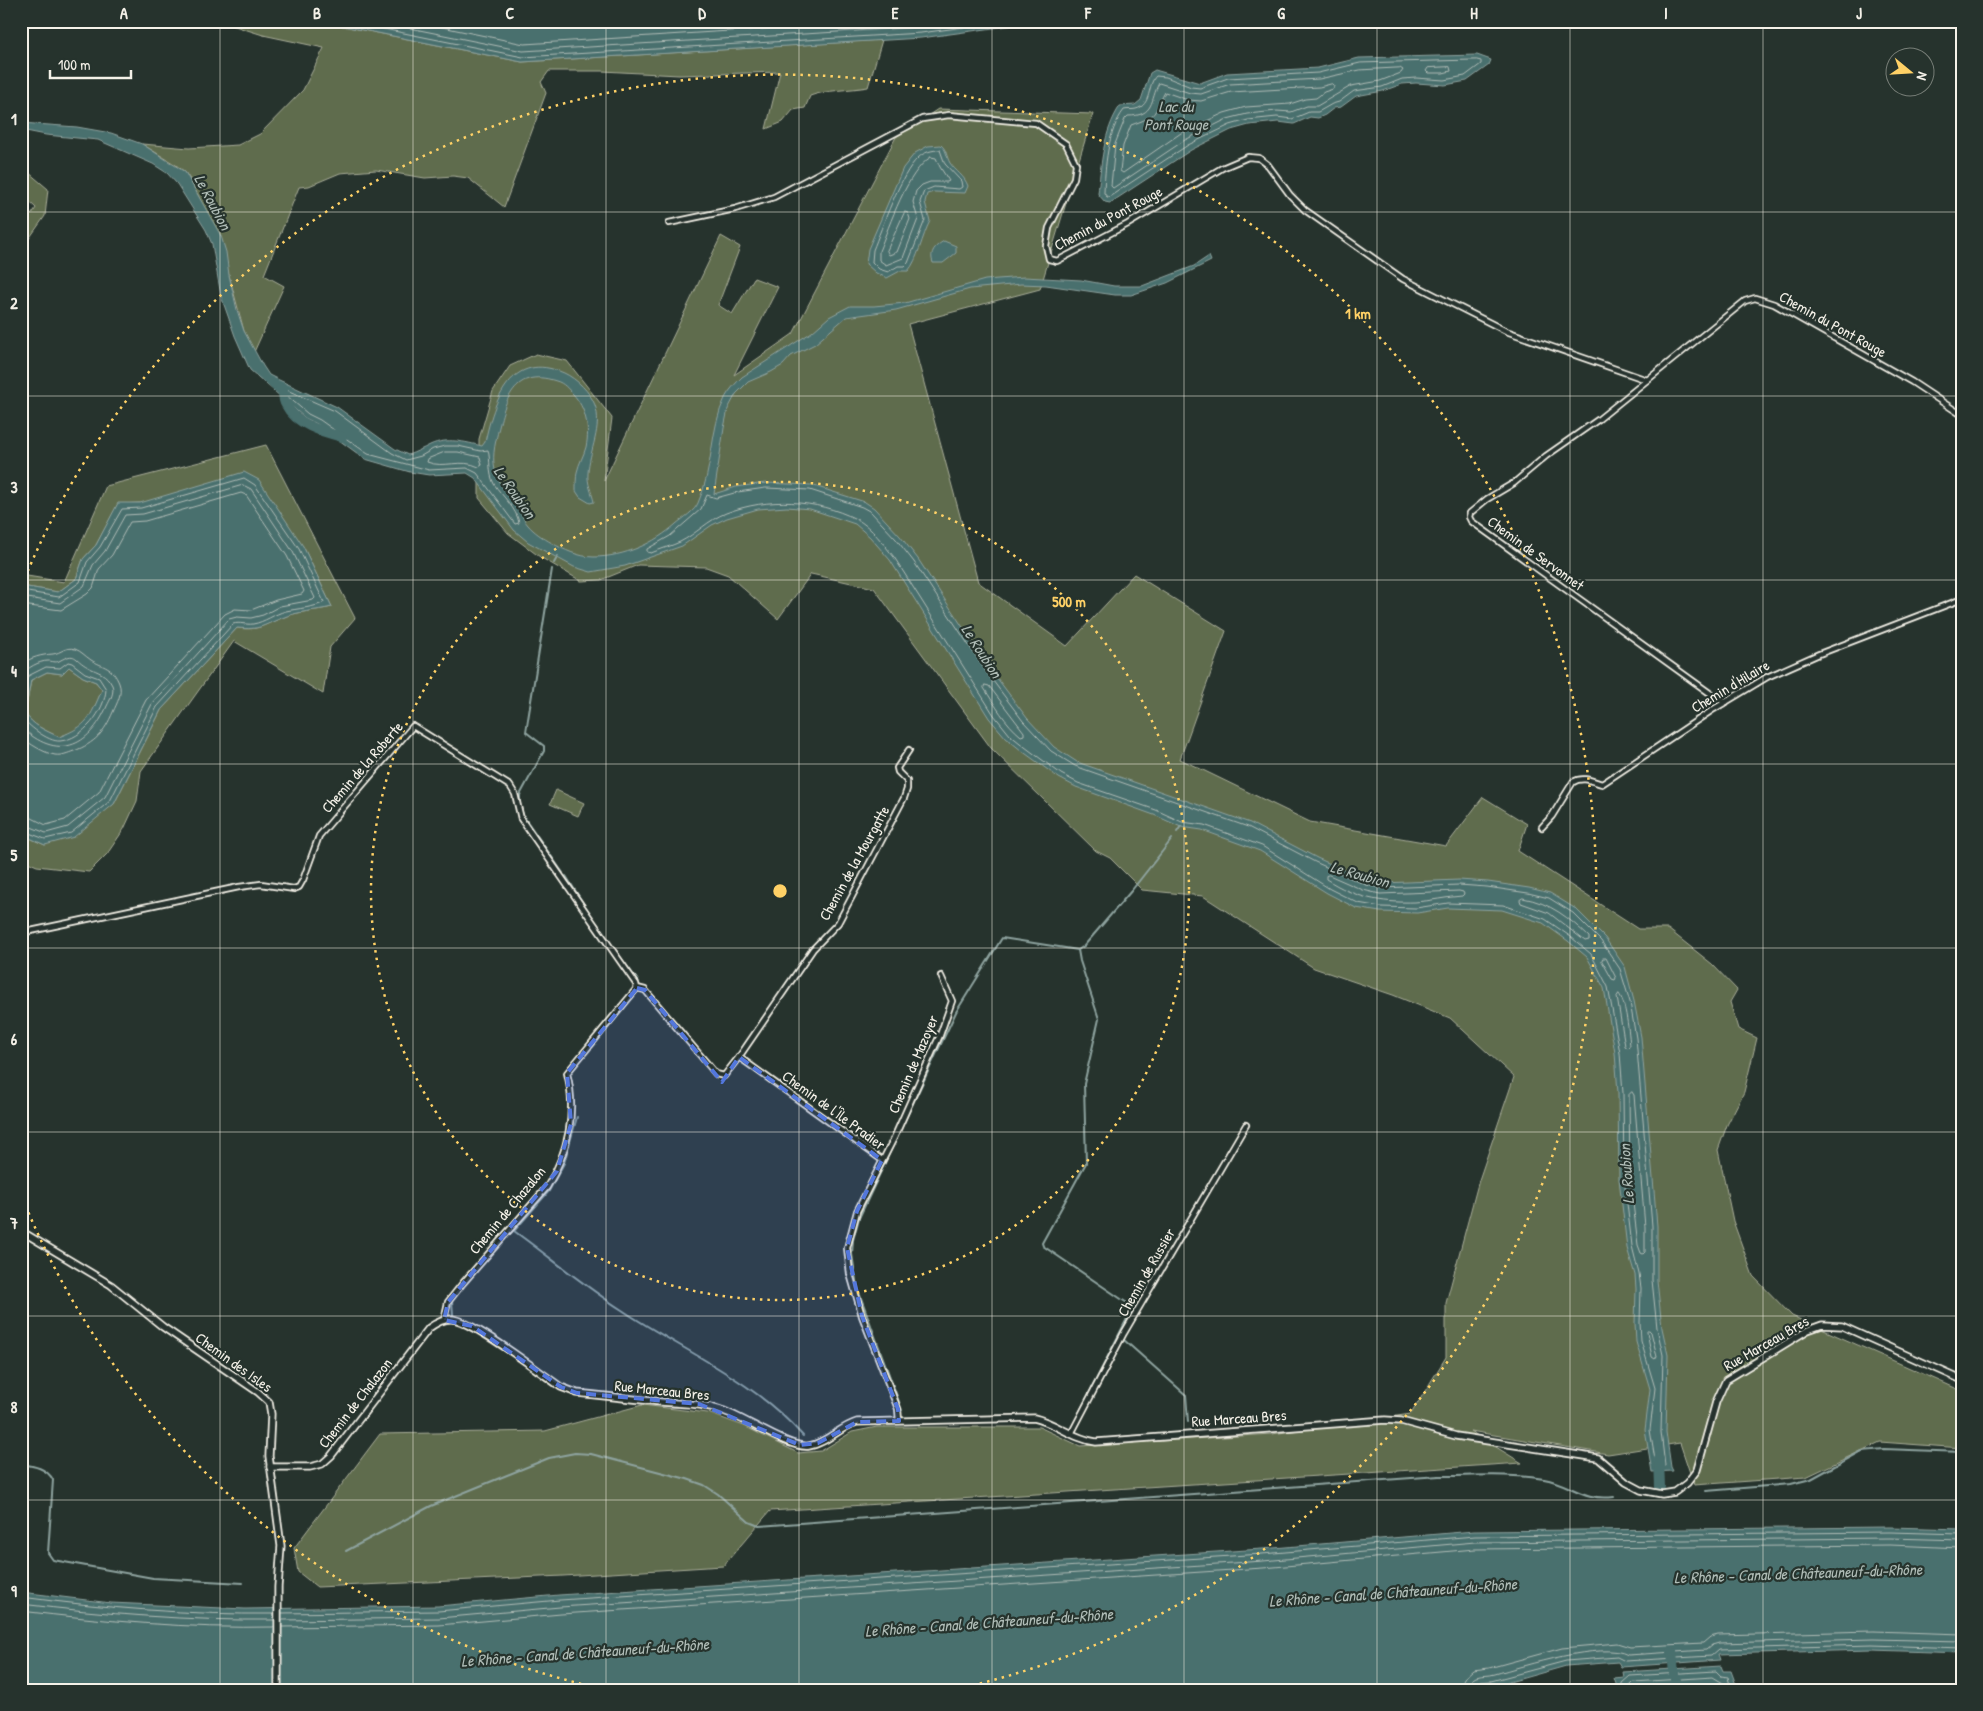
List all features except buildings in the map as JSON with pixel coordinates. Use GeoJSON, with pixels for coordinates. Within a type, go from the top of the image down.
{"type":"FeatureCollection","features":[{"type":"Feature","properties":{"kind":"street","name":"Chemin du Pont Rouge"},"geometry":{"type":"LineString","coordinates":[[669,223],[735,209],[774,197],[817,176],[875,143],[903,131],[922,119],[949,115],[1036,123],[1066,144],[1076,164],[1074,178],[1049,228],[1046,246],[1049,259],[1057,261],[1128,224],[1222,168],[1248,157],[1259,158],[1268,165],[1290,195],[1306,210],[1396,275],[1508,332],[1647,380],[1745,301],[1755,298],[1774,304],[1912,382],[1962,415]]}},
{"type":"Feature","properties":{"kind":"street","name":"Chemin de Servonnet"},"geometry":{"type":"LineString","coordinates":[[1647,380],[1599,419],[1546,456],[1514,483],[1487,499],[1469,517],[1471,521],[1548,578],[1718,699],[1726,702]]}},
{"type":"Feature","properties":{"kind":"street","name":"Chemin d'Hilaire"},"geometry":{"type":"LineString","coordinates":[[1542,827],[1552,816],[1573,782],[1583,778],[1602,784],[1767,677],[1805,660],[1962,599]]}},
{"type":"Feature","properties":{"kind":"street","name":"Chemin de la Roberte"},"geometry":{"type":"LineString","coordinates":[[21,933],[239,887],[261,884],[294,889],[303,880],[319,836],[413,726],[510,786],[515,794],[521,819],[639,988]]}},
{"type":"Feature","properties":{"kind":"street","name":"Chemin de la Mourgatte"},"geometry":{"type":"LineString","coordinates":[[738,1057],[813,949],[838,924],[904,798],[907,780],[898,772],[897,768],[909,750]]}},
{"type":"Feature","properties":{"kind":"street","name":"Chemin de Mazoyer"},"geometry":{"type":"LineString","coordinates":[[882,1160],[940,1035],[952,1001],[940,976]]}},
{"type":"Feature","properties":{"kind":"street"},"geometry":{"type":"LineString","coordinates":[[639,988],[649,994],[716,1074],[724,1076],[728,1074],[738,1057]]}},
{"type":"Feature","properties":{"kind":"street","name":"Chemin de Chazalon"},"geometry":{"type":"LineString","coordinates":[[444,1320],[448,1302],[547,1187],[557,1171],[571,1124],[572,1102],[567,1073],[639,988]]}},
{"type":"Feature","properties":{"kind":"street","name":"Chemin de l'Île Pradier"},"geometry":{"type":"LineString","coordinates":[[738,1057],[882,1160],[857,1210],[847,1248],[850,1274],[862,1316],[898,1409],[899,1421]]}},
{"type":"Feature","properties":{"kind":"street","name":"Chemin de Russier"},"geometry":{"type":"LineString","coordinates":[[1071,1434],[1124,1333],[1246,1125]]}},
{"type":"Feature","properties":{"kind":"street","name":"Chemin des Isles"},"geometry":{"type":"LineString","coordinates":[[21,1231],[111,1285],[163,1326],[258,1392],[269,1402],[271,1414],[270,1467],[281,1546],[278,1690]]}},
{"type":"Feature","properties":{"kind":"street","name":"Rue Marceau Bres"},"geometry":{"type":"LineString","coordinates":[[444,1320],[451,1319],[472,1326],[561,1387],[577,1393],[699,1404],[744,1419],[785,1441],[800,1446],[818,1443],[844,1427],[857,1422],[1034,1418],[1046,1420],[1083,1440],[1096,1442],[1385,1420],[1399,1421],[1456,1436],[1598,1458],[1632,1486],[1641,1490],[1662,1494],[1675,1492],[1687,1483],[1697,1470],[1716,1402],[1726,1380],[1808,1330],[1822,1325],[1842,1326],[1962,1380]]}},
{"type":"Feature","properties":{"kind":"street","name":"Chemin de Chalazon"},"geometry":{"type":"LineString","coordinates":[[270,1467],[310,1467],[322,1464],[331,1456],[429,1328],[444,1320]]}},
{"type":"Feature","properties":{"kind":"highlighted area"},"geometry":{"type":"Polygon","coordinates":[[[637,988],[645,990],[722,1082],[739,1057],[882,1160],[857,1211],[847,1248],[862,1316],[898,1409],[899,1421],[857,1422],[818,1443],[800,1445],[699,1404],[577,1393],[561,1387],[472,1326],[444,1320],[448,1302],[557,1171],[571,1124],[567,1073],[637,988]]]}},
{"type":"Feature","properties":{"kind":"green space"},"geometry":{"type":"Polygon","coordinates":[[[219,21],[318,21],[522,62],[882,40],[868,87],[830,91],[810,96],[805,108],[793,110],[783,122],[766,129],[780,72],[679,75],[602,71],[549,71],[541,82],[546,93],[504,207],[468,178],[453,176],[425,178],[376,170],[340,173],[309,186],[299,187],[264,275],[284,286],[254,352],[244,331],[229,275],[191,181],[185,172],[176,165],[142,144],[189,148],[238,145],[260,134],[303,90],[324,48],[263,35],[219,21]]]}},
{"type":"Feature","properties":{"kind":"green space"},"geometry":{"type":"Polygon","coordinates":[[[938,109],[1093,114],[1040,289],[908,324],[978,582],[1067,646],[1134,574],[1226,631],[1180,759],[1310,822],[1446,846],[1483,797],[1527,824],[1518,851],[1638,929],[1668,929],[1712,964],[1737,990],[1730,1002],[1738,1029],[1757,1038],[1744,1092],[1727,1125],[1718,1150],[1733,1221],[1753,1276],[1792,1316],[1962,1391],[1962,1448],[1880,1442],[1806,1477],[1694,1485],[1680,1443],[1608,1454],[1470,1431],[1522,1463],[770,1511],[723,1566],[563,1576],[317,1587],[298,1572],[294,1548],[380,1434],[545,1431],[642,1405],[708,1413],[744,1426],[798,1453],[821,1451],[852,1432],[877,1427],[1039,1427],[1080,1446],[1272,1434],[1411,1414],[1446,1357],[1446,1303],[1479,1180],[1514,1077],[1450,1018],[1393,995],[1314,968],[1203,896],[1142,890],[1110,858],[1096,851],[991,748],[874,588],[811,574],[778,619],[728,575],[706,567],[638,565],[601,580],[581,581],[540,557],[508,533],[479,498],[479,439],[493,391],[510,366],[536,354],[567,361],[612,418],[604,481],[721,236],[740,247],[718,305],[732,314],[754,278],[778,287],[734,375],[793,334],[896,137],[938,109]]]}},
{"type":"Feature","properties":{"kind":"green space"},"geometry":{"type":"Polygon","coordinates":[[[21,166],[48,189],[45,216],[21,250],[21,220],[32,214],[36,208],[21,194],[21,166]]]}},
{"type":"Feature","properties":{"kind":"green space"},"geometry":{"type":"Polygon","coordinates":[[[266,445],[355,618],[330,647],[323,694],[234,641],[141,771],[137,801],[124,829],[107,854],[89,872],[37,866],[21,859],[21,834],[45,845],[114,804],[161,710],[237,628],[261,627],[294,614],[332,607],[303,546],[140,503],[118,504],[96,545],[83,559],[76,579],[58,592],[21,586],[21,575],[64,582],[106,486],[266,445]]]}},
{"type":"Feature","properties":{"kind":"green space"},"geometry":{"type":"Polygon","coordinates":[[[69,667],[83,677],[96,682],[102,690],[91,716],[80,729],[59,737],[44,730],[25,713],[31,680],[47,672],[62,674],[69,667]]]}},
{"type":"Feature","properties":{"kind":"green space"},"geometry":{"type":"Polygon","coordinates":[[[556,790],[584,803],[578,816],[550,804],[556,790]]]}},
{"type":"Feature","properties":{"kind":"water"},"geometry":{"type":"Polygon","coordinates":[[[318,21],[1044,21],[921,38],[522,62],[318,21]]]}},
{"type":"Feature","properties":{"kind":"water","name":"Lac du Pont Rouge"},"geometry":{"type":"Polygon","coordinates":[[[1477,55],[1491,60],[1489,65],[1467,81],[1445,85],[1402,84],[1383,91],[1356,96],[1341,107],[1334,108],[1318,118],[1310,117],[1294,124],[1278,122],[1249,125],[1231,130],[1191,150],[1110,203],[1105,202],[1098,194],[1106,137],[1114,116],[1120,106],[1135,105],[1141,100],[1150,73],[1155,70],[1200,83],[1227,73],[1318,68],[1359,58],[1477,55]]]}},
{"type":"Feature","properties":{"kind":"water"},"geometry":{"type":"Polygon","coordinates":[[[21,123],[77,127],[111,133],[142,144],[185,172],[221,236],[226,252],[237,310],[244,331],[269,375],[337,407],[395,449],[408,455],[443,441],[456,441],[482,446],[500,396],[508,383],[518,374],[531,368],[546,368],[564,373],[574,379],[590,395],[597,413],[597,430],[588,473],[594,502],[590,503],[580,497],[576,491],[577,472],[587,440],[584,412],[573,394],[566,386],[559,382],[541,378],[528,379],[519,384],[512,392],[502,414],[494,452],[494,462],[498,479],[530,528],[562,548],[588,557],[617,555],[638,548],[668,531],[692,512],[703,491],[720,410],[731,389],[742,377],[812,332],[829,317],[850,306],[905,303],[985,280],[1024,277],[1081,280],[1114,286],[1142,286],[1194,266],[1209,256],[1211,261],[1167,283],[1131,295],[1115,295],[1046,285],[1021,284],[970,289],[896,310],[846,317],[815,344],[791,356],[783,365],[771,372],[748,382],[736,394],[728,409],[714,494],[736,487],[766,483],[811,485],[865,502],[874,508],[918,559],[991,670],[1027,718],[1054,747],[1077,762],[1250,823],[1317,858],[1367,880],[1382,883],[1459,880],[1488,882],[1550,893],[1576,909],[1605,938],[1625,967],[1641,1037],[1657,1226],[1657,1280],[1662,1328],[1668,1355],[1666,1432],[1673,1471],[1652,1472],[1645,1430],[1650,1389],[1636,1342],[1635,1275],[1627,1248],[1619,1179],[1618,1093],[1615,1053],[1604,988],[1587,957],[1568,941],[1543,923],[1502,910],[1448,908],[1417,913],[1380,912],[1356,908],[1327,893],[1260,851],[1202,830],[1181,827],[1154,815],[1076,787],[1059,778],[1006,738],[989,718],[890,560],[870,537],[855,524],[810,509],[787,507],[758,509],[727,518],[712,525],[682,546],[625,566],[591,572],[574,567],[528,542],[514,530],[475,478],[467,473],[429,475],[410,472],[365,459],[317,424],[305,418],[250,370],[235,336],[221,296],[212,244],[206,230],[177,184],[167,173],[153,164],[98,140],[46,135],[21,130],[21,123]]]}},
{"type":"Feature","properties":{"kind":"water"},"geometry":{"type":"Polygon","coordinates":[[[941,145],[950,163],[968,186],[965,193],[934,192],[927,194],[925,202],[930,221],[908,271],[900,271],[887,278],[876,273],[866,264],[868,249],[903,168],[915,153],[928,146],[941,145]]]}},
{"type":"Feature","properties":{"kind":"water"},"geometry":{"type":"Polygon","coordinates":[[[944,241],[956,246],[956,253],[943,263],[933,263],[932,253],[944,241]]]}},
{"type":"Feature","properties":{"kind":"water"},"geometry":{"type":"Polygon","coordinates":[[[244,472],[259,480],[303,546],[332,607],[294,614],[256,628],[237,628],[161,710],[114,804],[74,837],[45,845],[21,834],[21,586],[58,592],[76,579],[83,559],[96,545],[118,503],[140,503],[244,472]],[[69,667],[62,674],[47,672],[31,680],[25,713],[44,730],[59,737],[77,729],[91,714],[102,690],[96,682],[83,677],[69,667]]]}},
{"type":"Feature","properties":{"kind":"water","name":"Le Rhône - Canal de Châteauneuf-du-Rhône"},"geometry":{"type":"Polygon","coordinates":[[[1890,1527],[1962,1529],[1962,1653],[1872,1650],[1718,1654],[1720,1660],[1621,1667],[1618,1662],[1566,1666],[1492,1687],[1443,1690],[21,1690],[21,1592],[111,1603],[245,1609],[438,1606],[559,1595],[1262,1549],[1474,1531],[1890,1527]]]}},
{"type":"Feature","properties":{"kind":"water"},"geometry":{"type":"Polygon","coordinates":[[[1721,1666],[1723,1671],[1731,1671],[1738,1690],[1618,1690],[1614,1678],[1624,1677],[1623,1672],[1721,1666]]]}},
{"type":"Feature","properties":{"kind":"waterway","name":"Le Roubion"},"geometry":{"type":"LineString","coordinates":[[280,389],[283,390],[285,403],[296,418],[311,427],[342,437]]}},
{"type":"Feature","properties":{"kind":"waterway"},"geometry":{"type":"LineString","coordinates":[[554,563],[558,556]]}},
{"type":"Feature","properties":{"kind":"waterway"},"geometry":{"type":"LineString","coordinates":[[520,804],[520,795],[544,751],[544,746],[526,732],[552,569]]}},
{"type":"Feature","properties":{"kind":"waterway"},"geometry":{"type":"LineString","coordinates":[[521,809],[524,817],[563,873]]}},
{"type":"Feature","properties":{"kind":"waterway"},"geometry":{"type":"LineString","coordinates":[[1177,832],[1181,826]]}},
{"type":"Feature","properties":{"kind":"waterway"},"geometry":{"type":"LineString","coordinates":[[902,1410],[857,1287],[852,1254],[853,1240],[859,1218],[956,1012],[1002,938],[1078,950],[1084,946],[1132,890],[1172,839]]}},
{"type":"Feature","properties":{"kind":"waterway"},"geometry":{"type":"LineString","coordinates":[[566,876],[592,917]]}},
{"type":"Feature","properties":{"kind":"waterway"},"geometry":{"type":"LineString","coordinates":[[609,942],[639,982]]}},
{"type":"Feature","properties":{"kind":"waterway"},"geometry":{"type":"LineString","coordinates":[[1078,950],[1099,1019],[1084,1084],[1086,1163],[1042,1243],[1043,1246],[1133,1307],[1079,1413]]}},
{"type":"Feature","properties":{"kind":"waterway"},"geometry":{"type":"LineString","coordinates":[[592,1048],[639,990]]}},
{"type":"Feature","properties":{"kind":"waterway"},"geometry":{"type":"LineString","coordinates":[[577,1117],[564,1163],[549,1191],[514,1231],[608,1301],[717,1367],[763,1398],[803,1436]]}},
{"type":"Feature","properties":{"kind":"waterway"},"geometry":{"type":"LineString","coordinates":[[495,1249],[513,1231]]}},
{"type":"Feature","properties":{"kind":"waterway"},"geometry":{"type":"LineString","coordinates":[[452,1300],[453,1315]]}},
{"type":"Feature","properties":{"kind":"waterway"},"geometry":{"type":"LineString","coordinates":[[1124,1340],[1186,1395],[1188,1422]]}},
{"type":"Feature","properties":{"kind":"waterway"},"geometry":{"type":"LineString","coordinates":[[1706,1491],[1791,1484],[1811,1479],[1862,1451],[1884,1449],[1962,1452]]}},
{"type":"Feature","properties":{"kind":"waterway"},"geometry":{"type":"LineString","coordinates":[[346,1551],[431,1506],[549,1458],[575,1453],[591,1454],[704,1485],[718,1494],[749,1522],[759,1526],[1439,1476],[1505,1475],[1531,1477],[1554,1481],[1594,1497],[1614,1497]]}},
{"type":"Feature","properties":{"kind":"waterway","name":"Le Roubion"},"geometry":{"type":"LineString","coordinates":[[1659,1459],[1660,1487]]}},
{"type":"Feature","properties":{"kind":"waterway"},"geometry":{"type":"LineString","coordinates":[[21,1464],[44,1470],[53,1480],[48,1553],[53,1560],[153,1578],[243,1583]]}},
{"type":"Feature","properties":{"kind":"waterway","name":"Le Roubion"},"geometry":{"type":"LineString","coordinates":[[1672,1652],[1674,1674],[1679,1690]]}},
{"type":"Feature","properties":{"kind":"waterway"},"geometry":{"type":"LineString","coordinates":[[1798,1690],[1809,1690]]}}]}
